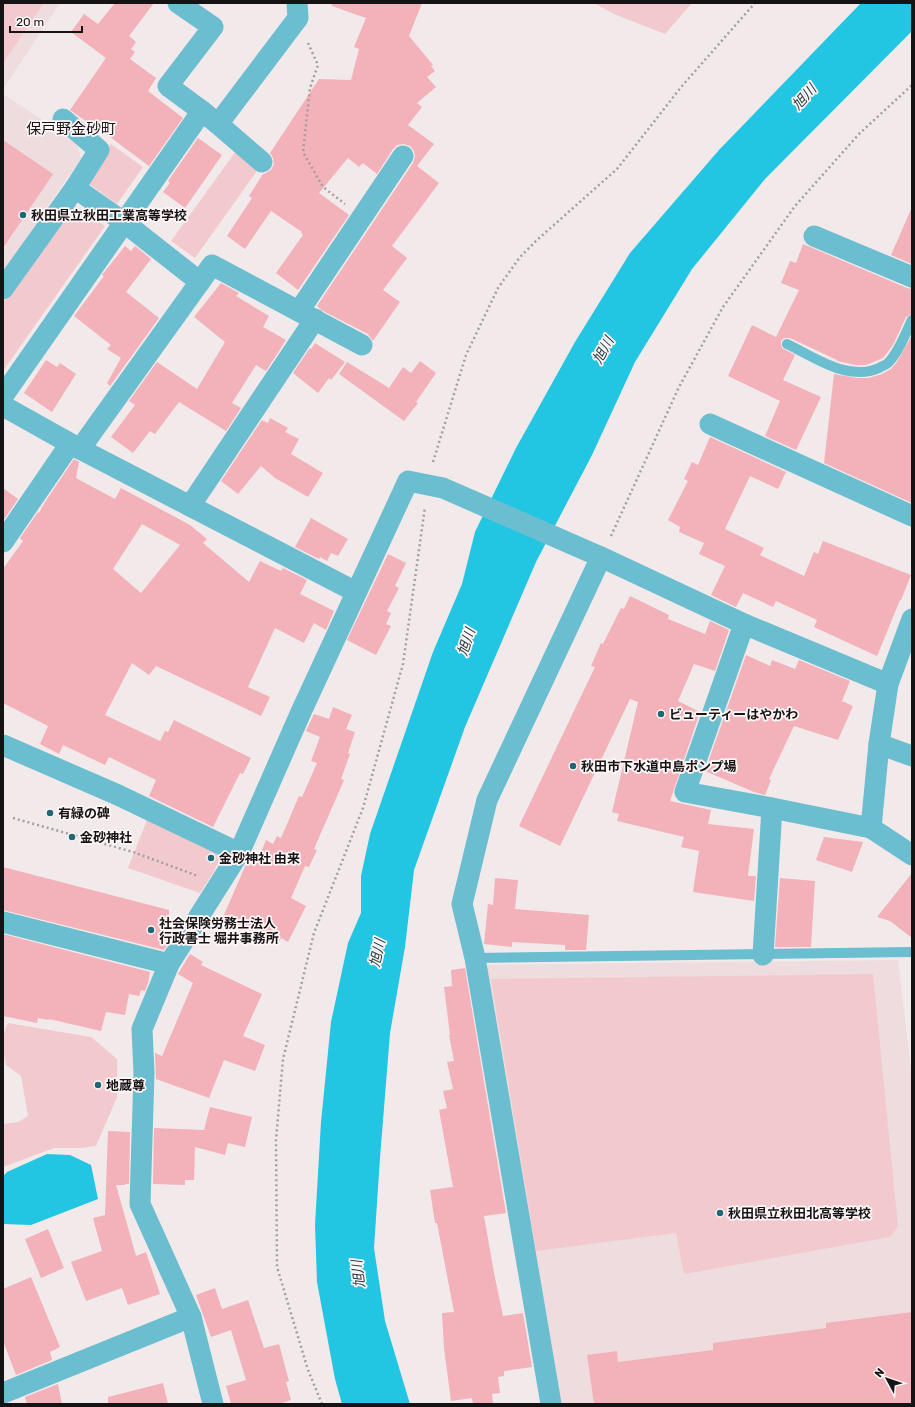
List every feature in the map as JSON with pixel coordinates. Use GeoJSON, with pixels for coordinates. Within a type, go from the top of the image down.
{"type":"FeatureCollection","features":[{"type":"Feature","properties":{"kind":"street"},"geometry":{"type":"LineString","coordinates":[[178,3],[213,27],[168,86],[202,111],[262,162]]}},
{"type":"Feature","properties":{"kind":"street"},"geometry":{"type":"LineString","coordinates":[[218,124],[297,11]]}},
{"type":"Feature","properties":{"kind":"street"},"geometry":{"type":"LineString","coordinates":[[3,396],[202,111]]}},
{"type":"Feature","properties":{"kind":"street"},"geometry":{"type":"LineString","coordinates":[[3,289],[75,188],[99,150],[63,119]]}},
{"type":"Feature","properties":{"kind":"street"},"geometry":{"type":"LineString","coordinates":[[190,506],[307,315],[362,217],[403,156]]}},
{"type":"Feature","properties":{"kind":"street"},"geometry":{"type":"LineString","coordinates":[[75,188],[125,223],[200,282]]}},
{"type":"Feature","properties":{"kind":"street"},"geometry":{"type":"LineString","coordinates":[[814,236],[912,277]]}},
{"type":"Feature","properties":{"kind":"street"},"geometry":{"type":"LineString","coordinates":[[3,542],[212,265],[362,345]]}},
{"type":"Feature","properties":{"kind":"street"},"geometry":{"type":"LineString","coordinates":[[3,406],[75,447],[356,592]]}},
{"type":"Feature","properties":{"kind":"street"},"geometry":{"type":"LineString","coordinates":[[710,424],[912,516]]}},
{"type":"Feature","properties":{"kind":"street"},"geometry":{"type":"LineString","coordinates":[[213,1404],[191,1317],[140,1204],[144,1073],[142,1029],[169,964],[239,853],[301,712],[408,481],[436,486],[568,542],[744,624],[888,684]]}},
{"type":"Feature","properties":{"kind":"street"},"geometry":{"type":"LineString","coordinates":[[551,1404],[475,958],[462,904],[487,800],[601,557]]}},
{"type":"Feature","properties":{"kind":"street"},"geometry":{"type":"LineString","coordinates":[[871,828],[878,744],[888,684],[912,620]]}},
{"type":"Feature","properties":{"kind":"street"},"geometry":{"type":"LineString","coordinates":[[744,624],[685,792],[871,828],[912,855]]}},
{"type":"Feature","properties":{"kind":"street"},"geometry":{"type":"LineString","coordinates":[[878,744],[912,756]]}},
{"type":"Feature","properties":{"kind":"street"},"geometry":{"type":"LineString","coordinates":[[3,745],[118,795],[239,853]]}},
{"type":"Feature","properties":{"kind":"street"},"geometry":{"type":"LineString","coordinates":[[763,955],[772,808]]}},
{"type":"Feature","properties":{"kind":"street"},"geometry":{"type":"LineString","coordinates":[[3,922],[169,964]]}},
{"type":"Feature","properties":{"kind":"street"},"geometry":{"type":"LineString","coordinates":[[3,1393],[191,1317]]}},
{"type":"Feature","properties":{"kind":"lane"},"geometry":{"type":"LineString","coordinates":[[787,344],[836,368],[859,373],[874,370],[887,364],[899,346],[912,320]]}},
{"type":"Feature","properties":{"kind":"lane"},"geometry":{"type":"LineString","coordinates":[[475,958],[912,952]]}},
{"type":"Feature","properties":{"kind":"path"},"geometry":{"type":"LineString","coordinates":[[322,1404],[308,1370],[278,1268],[276,1140],[283,1059],[314,934],[363,808],[403,664],[436,486],[432,465],[466,355],[498,288],[520,257],[537,240],[617,169],[682,86],[755,3]]}},
{"type":"Feature","properties":{"kind":"path"},"geometry":{"type":"LineString","coordinates":[[297,11],[318,65],[310,88],[303,152],[324,187],[362,217]]}},
{"type":"Feature","properties":{"kind":"path"},"geometry":{"type":"LineString","coordinates":[[601,557],[679,387],[723,307],[795,206],[859,134],[912,85]]}},
{"type":"Feature","properties":{"kind":"path"},"geometry":{"type":"LineString","coordinates":[[13,818],[133,852],[220,884]]}},
{"type":"Feature","properties":{"kind":"shaded area"},"geometry":{"type":"Polygon","coordinates":[[[3,3],[60,3],[3,89],[3,3]]]}},
{"type":"Feature","properties":{"kind":"shaded area"},"geometry":{"type":"Polygon","coordinates":[[[3,3],[44,3],[3,63],[3,3]]]}},
{"type":"Feature","properties":{"kind":"shaded area"},"geometry":{"type":"Polygon","coordinates":[[[594,3],[692,3],[665,34],[614,14],[594,3]]]}},
{"type":"Feature","properties":{"kind":"shaded area","name":"秋田県立秋田工業高等学校"},"geometry":{"type":"Polygon","coordinates":[[[3,94],[76,142],[81,158],[3,272],[3,94]]]}},
{"type":"Feature","properties":{"kind":"shaded area"},"geometry":{"type":"Polygon","coordinates":[[[111,144],[143,167],[117,204],[85,181],[111,144]]]}},
{"type":"Feature","properties":{"kind":"shaded area"},"geometry":{"type":"Polygon","coordinates":[[[236,151],[259,168],[195,258],[171,241],[236,151]]]}},
{"type":"Feature","properties":{"kind":"shaded area"},"geometry":{"type":"Polygon","coordinates":[[[73,204],[105,226],[3,371],[3,303],[73,204]]]}},
{"type":"Feature","properties":{"kind":"shaded area"},"geometry":{"type":"Polygon","coordinates":[[[149,815],[218,848],[221,857],[200,893],[128,868],[149,815]]]}},
{"type":"Feature","properties":{"kind":"shaded area","name":"秋田県立秋田北高等学校"},"geometry":{"type":"Polygon","coordinates":[[[898,960],[912,1079],[912,1404],[561,1404],[483,965],[898,960]]]}},
{"type":"Feature","properties":{"kind":"shaded area"},"geometry":{"type":"Polygon","coordinates":[[[873,974],[898,1226],[890,1237],[684,1274],[676,1233],[536,1251],[491,979],[873,974]]]}},
{"type":"Feature","properties":{"kind":"shaded area"},"geometry":{"type":"Polygon","coordinates":[[[8,1023],[91,1037],[117,1059],[117,1097],[96,1146],[80,1148],[54,1148],[3,1167],[3,1124],[18,1122],[28,1116],[21,1076],[6,1065],[3,1039],[8,1023]]]}},
{"type":"Feature","properties":{"kind":"water","name":"旭川"},"geometry":{"type":"Polygon","coordinates":[[[861,3],[912,3],[912,31],[765,179],[692,269],[635,362],[592,455],[536,562],[465,727],[414,870],[405,947],[390,1033],[374,1248],[385,1321],[410,1404],[342,1404],[335,1379],[317,1282],[315,1225],[321,1122],[331,1022],[348,943],[361,913],[361,876],[370,834],[433,652],[462,584],[475,532],[516,448],[575,342],[630,253],[719,150],[861,3]]]}},
{"type":"Feature","properties":{"kind":"water"},"geometry":{"type":"Polygon","coordinates":[[[47,1154],[70,1155],[91,1165],[98,1199],[31,1225],[3,1224],[3,1176],[7,1172],[47,1154]]]}},
{"type":"Feature","properties":{"kind":"building"},"geometry":{"type":"Polygon","coordinates":[[[115,3],[154,3],[129,36],[136,42],[131,49],[135,52],[130,59],[156,78],[148,91],[183,118],[149,166],[98,128],[97,129],[70,110],[106,58],[71,32],[84,14],[98,24],[115,3]]]}},
{"type":"Feature","properties":{"kind":"building"},"geometry":{"type":"Polygon","coordinates":[[[332,3],[422,3],[409,36],[433,65],[431,66],[435,71],[427,77],[436,87],[417,103],[422,107],[408,125],[434,144],[417,166],[439,183],[392,246],[407,258],[383,290],[400,302],[373,341],[368,334],[323,311],[317,306],[413,163],[415,156],[414,151],[410,146],[404,144],[397,145],[377,174],[363,163],[359,167],[348,158],[319,193],[349,215],[298,290],[276,273],[303,235],[301,233],[302,232],[271,211],[245,249],[227,236],[252,198],[249,196],[263,174],[271,170],[274,164],[270,153],[319,79],[351,80],[359,49],[354,47],[366,18],[332,6],[332,3]]]}},
{"type":"Feature","properties":{"kind":"building"},"geometry":{"type":"Polygon","coordinates":[[[198,138],[222,155],[185,208],[163,192],[170,183],[168,181],[198,138]]]}},
{"type":"Feature","properties":{"kind":"building"},"geometry":{"type":"Polygon","coordinates":[[[3,140],[53,174],[3,248],[3,140]]]}},
{"type":"Feature","properties":{"kind":"building"},"geometry":{"type":"Polygon","coordinates":[[[912,207],[912,264],[891,255],[912,207]]]}},
{"type":"Feature","properties":{"kind":"building"},"geometry":{"type":"Polygon","coordinates":[[[803,244],[912,289],[912,314],[906,317],[893,345],[883,358],[866,365],[856,365],[837,361],[790,338],[784,338],[781,341],[782,348],[795,355],[783,380],[821,397],[796,450],[765,436],[780,401],[728,376],[752,325],[776,337],[799,290],[781,283],[790,261],[796,263],[803,244]]]}},
{"type":"Feature","properties":{"kind":"building"},"geometry":{"type":"Polygon","coordinates":[[[125,246],[131,251],[135,246],[151,259],[126,292],[159,318],[110,386],[107,383],[121,358],[107,349],[111,345],[74,316],[104,276],[102,275],[125,246]]]}},
{"type":"Feature","properties":{"kind":"building"},"geometry":{"type":"Polygon","coordinates":[[[221,283],[239,293],[236,296],[269,316],[263,327],[286,340],[266,371],[256,365],[232,403],[241,408],[226,431],[179,402],[155,434],[150,431],[133,453],[111,437],[135,405],[129,401],[157,362],[197,389],[225,342],[194,317],[221,283]]]}},
{"type":"Feature","properties":{"kind":"building"},"geometry":{"type":"Polygon","coordinates":[[[912,335],[912,503],[824,463],[834,374],[856,378],[869,378],[882,374],[891,369],[897,362],[912,335]]]}},
{"type":"Feature","properties":{"kind":"building"},"geometry":{"type":"Polygon","coordinates":[[[315,343],[345,362],[331,380],[329,378],[318,393],[293,373],[315,343]]]}},
{"type":"Feature","properties":{"kind":"building"},"geometry":{"type":"Polygon","coordinates":[[[46,360],[57,367],[60,363],[76,374],[52,412],[24,393],[46,360]]]}},
{"type":"Feature","properties":{"kind":"building"},"geometry":{"type":"Polygon","coordinates":[[[420,361],[436,373],[416,402],[418,403],[404,421],[339,374],[347,362],[389,388],[403,367],[411,373],[420,361]]]}},
{"type":"Feature","properties":{"kind":"building"},"geometry":{"type":"Polygon","coordinates":[[[270,418],[288,428],[285,432],[299,439],[291,454],[323,473],[308,497],[275,478],[261,466],[238,494],[221,481],[262,420],[268,423],[270,418]]]}},
{"type":"Feature","properties":{"kind":"building"},"geometry":{"type":"Polygon","coordinates":[[[710,437],[786,472],[778,489],[750,476],[725,529],[764,548],[760,555],[804,576],[814,552],[818,554],[823,541],[911,575],[877,656],[814,627],[817,620],[776,601],[773,607],[743,593],[736,607],[711,595],[725,566],[699,554],[704,543],[679,532],[680,527],[668,520],[688,481],[684,479],[692,462],[698,465],[710,437]]]}},
{"type":"Feature","properties":{"kind":"building"},"geometry":{"type":"Polygon","coordinates":[[[74,459],[79,462],[76,478],[115,499],[121,488],[190,525],[207,539],[203,543],[249,582],[260,561],[281,571],[283,568],[307,580],[300,594],[334,611],[326,630],[314,623],[304,643],[275,628],[248,687],[270,697],[261,716],[156,666],[149,675],[132,663],[105,715],[160,741],[165,731],[168,732],[174,720],[251,758],[243,774],[240,773],[213,827],[149,796],[156,780],[109,757],[105,765],[63,745],[59,754],[40,744],[48,726],[3,703],[3,569],[23,541],[20,538],[38,512],[39,513],[74,459]],[[142,524],[113,569],[141,593],[180,545],[142,524]]]}},
{"type":"Feature","properties":{"kind":"building"},"geometry":{"type":"Polygon","coordinates":[[[3,488],[18,499],[3,521],[3,488]]]}},
{"type":"Feature","properties":{"kind":"building"},"geometry":{"type":"Polygon","coordinates":[[[311,518],[348,539],[338,556],[331,553],[327,561],[320,557],[319,559],[295,547],[311,518]]]}},
{"type":"Feature","properties":{"kind":"building"},"geometry":{"type":"Polygon","coordinates":[[[388,554],[406,563],[395,586],[399,588],[387,611],[391,613],[386,624],[391,626],[376,655],[347,640],[388,554]]]}},
{"type":"Feature","properties":{"kind":"building"},"geometry":{"type":"Polygon","coordinates":[[[630,596],[669,615],[668,619],[705,634],[710,621],[729,630],[715,671],[694,664],[678,701],[700,712],[670,801],[711,810],[708,824],[754,829],[748,876],[756,876],[754,901],[693,892],[699,851],[681,847],[684,837],[617,821],[619,814],[612,812],[638,702],[630,699],[560,846],[519,826],[595,667],[591,666],[601,643],[603,644],[621,608],[624,609],[630,596]]]}},
{"type":"Feature","properties":{"kind":"building"},"geometry":{"type":"Polygon","coordinates":[[[746,655],[770,666],[772,660],[795,669],[799,660],[850,681],[842,701],[853,706],[838,740],[794,726],[769,779],[771,780],[765,795],[754,792],[705,771],[746,655]]]}},
{"type":"Feature","properties":{"kind":"building"},"geometry":{"type":"Polygon","coordinates":[[[333,707],[352,715],[346,729],[355,732],[348,753],[350,754],[341,779],[344,780],[314,849],[317,850],[309,867],[305,866],[291,898],[306,906],[288,942],[281,938],[278,944],[223,917],[247,862],[255,866],[266,840],[273,844],[277,836],[281,838],[299,796],[302,797],[317,763],[311,761],[320,737],[306,731],[314,714],[329,719],[333,707]]]}},
{"type":"Feature","properties":{"kind":"building"},"geometry":{"type":"Polygon","coordinates":[[[824,837],[863,842],[852,872],[816,860],[824,837]]]}},
{"type":"Feature","properties":{"kind":"building"},"geometry":{"type":"Polygon","coordinates":[[[3,867],[169,910],[169,941],[164,950],[3,910],[3,867]]]}},
{"type":"Feature","properties":{"kind":"building"},"geometry":{"type":"Polygon","coordinates":[[[912,873],[912,938],[890,921],[877,917],[912,873]]]}},
{"type":"Feature","properties":{"kind":"building"},"geometry":{"type":"Polygon","coordinates":[[[495,878],[518,880],[515,909],[589,915],[586,950],[565,950],[565,945],[512,942],[512,947],[484,944],[488,904],[493,905],[495,878]]]}},
{"type":"Feature","properties":{"kind":"building"},"geometry":{"type":"Polygon","coordinates":[[[780,878],[815,881],[811,947],[775,947],[780,878]]]}},
{"type":"Feature","properties":{"kind":"building"},"geometry":{"type":"Polygon","coordinates":[[[3,934],[150,972],[148,983],[145,991],[141,990],[139,996],[129,994],[125,1015],[106,1012],[101,1031],[49,1019],[38,1018],[37,1023],[3,1016],[3,934]]]}},
{"type":"Feature","properties":{"kind":"building"},"geometry":{"type":"Polygon","coordinates":[[[190,954],[203,962],[201,965],[262,994],[243,1036],[265,1045],[255,1071],[224,1060],[209,1098],[156,1079],[155,1053],[162,1056],[193,983],[178,974],[190,954]]]}},
{"type":"Feature","properties":{"kind":"building"},"geometry":{"type":"Polygon","coordinates":[[[465,968],[506,1213],[484,1216],[503,1316],[523,1313],[532,1367],[504,1371],[504,1376],[498,1377],[500,1393],[492,1394],[493,1404],[473,1404],[472,1398],[451,1401],[444,1348],[442,1313],[454,1312],[437,1223],[435,1223],[430,1190],[453,1187],[439,1110],[447,1108],[443,1091],[453,1089],[447,1062],[454,1061],[449,1035],[444,987],[452,986],[451,970],[465,968]]]}},
{"type":"Feature","properties":{"kind":"building"},"geometry":{"type":"Polygon","coordinates":[[[210,1107],[252,1117],[245,1147],[228,1143],[225,1155],[195,1147],[194,1180],[185,1180],[185,1185],[153,1184],[154,1128],[204,1130],[210,1107]]]}},
{"type":"Feature","properties":{"kind":"building"},"geometry":{"type":"Polygon","coordinates":[[[108,1131],[130,1132],[129,1184],[116,1185],[136,1256],[146,1252],[160,1294],[128,1305],[122,1288],[86,1301],[71,1262],[102,1251],[93,1218],[105,1215],[108,1131]]]}},
{"type":"Feature","properties":{"kind":"building"},"geometry":{"type":"Polygon","coordinates":[[[48,1229],[64,1268],[41,1278],[25,1239],[48,1229]]]}},
{"type":"Feature","properties":{"kind":"building"},"geometry":{"type":"Polygon","coordinates":[[[31,1277],[60,1347],[50,1352],[52,1360],[16,1375],[3,1341],[3,1289],[31,1277]]]}},
{"type":"Feature","properties":{"kind":"building"},"geometry":{"type":"Polygon","coordinates":[[[215,1288],[222,1309],[248,1300],[264,1348],[279,1344],[289,1381],[286,1382],[291,1400],[279,1404],[231,1404],[226,1386],[246,1380],[231,1330],[211,1337],[196,1295],[215,1288]]]}},
{"type":"Feature","properties":{"kind":"building"},"geometry":{"type":"Polygon","coordinates":[[[912,1312],[912,1404],[594,1404],[587,1355],[617,1351],[618,1362],[713,1350],[713,1343],[826,1328],[826,1323],[912,1312]]]}},
{"type":"Feature","properties":{"kind":"building"},"geometry":{"type":"Polygon","coordinates":[[[163,1383],[168,1404],[108,1404],[108,1397],[163,1383]]]}},
{"type":"Feature","properties":{"kind":"building"},"geometry":{"type":"Polygon","coordinates":[[[58,1384],[62,1404],[27,1404],[25,1397],[58,1384]]]}},
{"type":"Feature","properties":{"kind":"place","name":"秋田県立秋田工業高等学校"},"geometry":{"type":"Point","coordinates":[23,215]}},
{"type":"Feature","properties":{"kind":"place","name":"ビューティーはやかわ"},"geometry":{"type":"Point","coordinates":[661,714]}},
{"type":"Feature","properties":{"kind":"place","name":"秋田市下水道中島ポンプ場"},"geometry":{"type":"Point","coordinates":[573,766]}},
{"type":"Feature","properties":{"kind":"place","name":"有緑の碑"},"geometry":{"type":"Point","coordinates":[50,813]}},
{"type":"Feature","properties":{"kind":"place","name":"金砂神社"},"geometry":{"type":"Point","coordinates":[72,837]}},
{"type":"Feature","properties":{"kind":"place","name":"金砂神社 由来"},"geometry":{"type":"Point","coordinates":[211,858]}},
{"type":"Feature","properties":{"kind":"place","name":"社会保険労務士法人 行政書士 堀井事務所"},"geometry":{"type":"Point","coordinates":[151,930]}},
{"type":"Feature","properties":{"kind":"place","name":"地蔵尊"},"geometry":{"type":"Point","coordinates":[98,1085]}},
{"type":"Feature","properties":{"kind":"place","name":"秋田県立秋田北高等学校"},"geometry":{"type":"Point","coordinates":[720,1213]}},
{"type":"Feature","properties":{"kind":"district","name":"保戸野金砂町"},"geometry":{"type":"Point","coordinates":[71,129]}}]}
